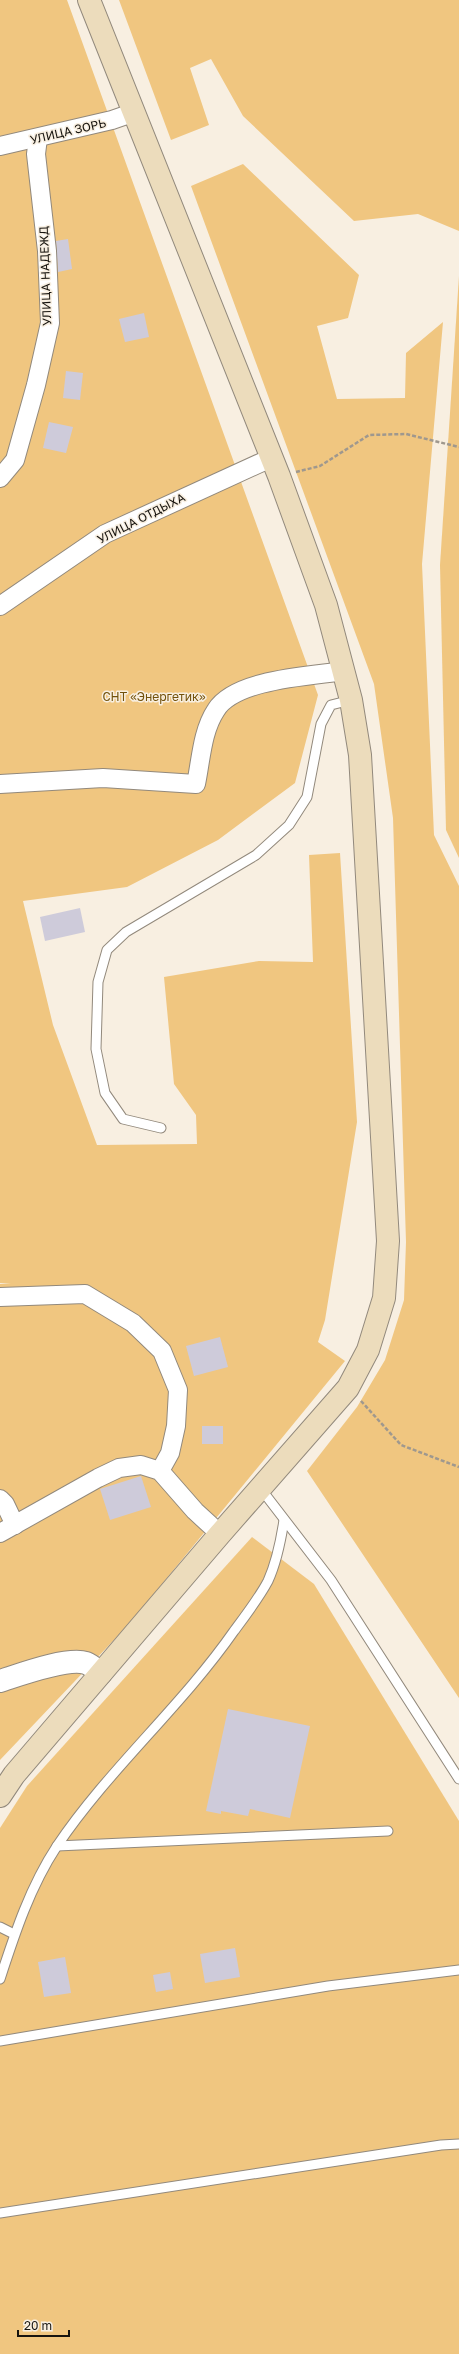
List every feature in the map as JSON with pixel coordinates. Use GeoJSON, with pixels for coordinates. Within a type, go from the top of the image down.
{"type":"FeatureCollection","features":[{"type":"Feature","properties":{"kind":"main road"},"geometry":{"type":"LineString","coordinates":[[0,1796],[14,1775],[101,1673],[348,1388],[368,1350],[384,1298],[388,1241],[360,755],[352,700],[326,606],[275,467],[135,112],[89,0]]}},
{"type":"Feature","properties":{"kind":"street","name":"УЛИЦА ЗОРЬ"},"geometry":{"type":"LineString","coordinates":[[0,146],[112,120],[135,112]]}},
{"type":"Feature","properties":{"kind":"street","name":"УЛИЦА НАДЕЖД"},"geometry":{"type":"LineString","coordinates":[[0,478],[15,460],[36,385],[50,322],[47,251],[36,154],[38,138]]}},
{"type":"Feature","properties":{"kind":"street","name":"УЛИЦА ОТДЫХА"},"geometry":{"type":"LineString","coordinates":[[0,606],[105,534],[275,467]]}},
{"type":"Feature","properties":{"kind":"street"},"geometry":{"type":"LineString","coordinates":[[0,784],[103,778],[196,784],[205,736],[216,709],[233,694],[259,684],[344,671]]}},
{"type":"Feature","properties":{"kind":"street"},"geometry":{"type":"LineString","coordinates":[[0,1297],[86,1294],[133,1323],[162,1351],[178,1390],[176,1426],[170,1454],[160,1471]]}},
{"type":"Feature","properties":{"kind":"street"},"geometry":{"type":"LineString","coordinates":[[0,1499],[5,1504],[7,1529],[98,1478],[119,1468],[141,1466],[160,1471],[195,1511],[220,1534]]}},
{"type":"Feature","properties":{"kind":"street"},"geometry":{"type":"LineString","coordinates":[[0,1681],[44,1667],[67,1663],[85,1663],[101,1673]]}},
{"type":"Feature","properties":{"kind":"lane"},"geometry":{"type":"LineString","coordinates":[[161,1128],[123,1119],[105,1093],[96,1049],[98,982],[107,950],[126,932],[256,855],[289,825],[307,797],[321,724],[331,705],[352,700]]}},
{"type":"Feature","properties":{"kind":"lane"},"geometry":{"type":"LineString","coordinates":[[261,1489],[331,1580],[459,1779]]}},
{"type":"Feature","properties":{"kind":"lane"},"geometry":{"type":"LineString","coordinates":[[0,1979],[14,1934],[34,1886],[57,1846],[85,1808],[209,1664],[248,1612],[268,1581],[279,1550],[284,1520]]}},
{"type":"Feature","properties":{"kind":"lane"},"geometry":{"type":"LineString","coordinates":[[57,1846],[388,1831]]}},
{"type":"Feature","properties":{"kind":"lane"},"geometry":{"type":"LineString","coordinates":[[0,1927],[14,1934]]}},
{"type":"Feature","properties":{"kind":"lane"},"geometry":{"type":"LineString","coordinates":[[0,2041],[328,1986],[459,1970]]}},
{"type":"Feature","properties":{"kind":"lane"},"geometry":{"type":"LineString","coordinates":[[0,2213],[441,2145],[459,2144]]}},
{"type":"Feature","properties":{"kind":"path"},"geometry":{"type":"LineString","coordinates":[[275,467],[320,466],[369,435],[406,434],[459,447]]}},
{"type":"Feature","properties":{"kind":"path"},"geometry":{"type":"LineString","coordinates":[[348,1388],[401,1444],[459,1467]]}},
{"type":"Feature","properties":{"kind":"green space","name":"СНТ «Энергетик»"},"geometry":{"type":"Polygon","coordinates":[[[0,0],[67,0],[318,695],[295,783],[218,840],[127,887],[23,901],[53,1025],[97,1145],[197,1144],[196,1115],[174,1084],[164,977],[259,961],[313,962],[309,855],[340,853],[357,1122],[325,1320],[318,1342],[345,1361],[130,1623],[0,1760],[0,1284],[11,1284],[0,1283],[0,0]]]}},
{"type":"Feature","properties":{"kind":"green space"},"geometry":{"type":"Polygon","coordinates":[[[119,0],[459,0],[459,231],[418,214],[354,221],[243,116],[211,59],[190,68],[209,125],[171,140],[119,0]]]}},
{"type":"Feature","properties":{"kind":"green space"},"geometry":{"type":"Polygon","coordinates":[[[243,164],[359,275],[348,318],[317,326],[337,399],[405,398],[406,353],[443,322],[422,564],[434,835],[459,886],[459,1698],[307,1471],[357,1407],[385,1360],[404,1300],[406,1242],[393,818],[374,684],[191,186],[243,164]]]}},
{"type":"Feature","properties":{"kind":"green space"},"geometry":{"type":"Polygon","coordinates":[[[459,276],[459,858],[446,830],[440,565],[459,276]]]}},
{"type":"Feature","properties":{"kind":"green space"},"geometry":{"type":"Polygon","coordinates":[[[252,1537],[314,1584],[459,1821],[459,2354],[0,2354],[0,1828],[27,1786],[252,1537]]]}},
{"type":"Feature","properties":{"kind":"building"},"geometry":{"type":"Polygon","coordinates":[[[68,239],[72,269],[58,272],[56,241],[68,239]]]}},
{"type":"Feature","properties":{"kind":"building"},"geometry":{"type":"Polygon","coordinates":[[[144,313],[149,337],[125,342],[119,319],[144,313]]]}},
{"type":"Feature","properties":{"kind":"building"},"geometry":{"type":"Polygon","coordinates":[[[66,371],[83,373],[80,400],[63,398],[66,371]]]}},
{"type":"Feature","properties":{"kind":"building"},"geometry":{"type":"Polygon","coordinates":[[[49,422],[73,427],[66,453],[43,448],[49,422]]]}},
{"type":"Feature","properties":{"kind":"building"},"geometry":{"type":"Polygon","coordinates":[[[80,908],[85,932],[45,941],[40,917],[80,908]]]}},
{"type":"Feature","properties":{"kind":"building"},"geometry":{"type":"Polygon","coordinates":[[[220,1337],[228,1367],[194,1376],[186,1346],[220,1337]]]}},
{"type":"Feature","properties":{"kind":"building"},"geometry":{"type":"Polygon","coordinates":[[[202,1426],[223,1426],[223,1444],[202,1444],[202,1426]]]}},
{"type":"Feature","properties":{"kind":"building"},"geometry":{"type":"Polygon","coordinates":[[[141,1476],[151,1507],[110,1520],[100,1489],[141,1476]]]}},
{"type":"Feature","properties":{"kind":"building"},"geometry":{"type":"Polygon","coordinates":[[[228,1709],[310,1726],[290,1818],[250,1809],[248,1816],[221,1811],[221,1814],[206,1811],[228,1709]]]}},
{"type":"Feature","properties":{"kind":"building"},"geometry":{"type":"Polygon","coordinates":[[[235,1948],[240,1977],[205,1983],[200,1954],[235,1948]]]}},
{"type":"Feature","properties":{"kind":"building"},"geometry":{"type":"Polygon","coordinates":[[[65,1957],[71,1993],[44,1997],[38,1962],[65,1957]]]}},
{"type":"Feature","properties":{"kind":"building"},"geometry":{"type":"Polygon","coordinates":[[[170,1972],[173,1989],[156,1992],[153,1975],[170,1972]]]}}]}
